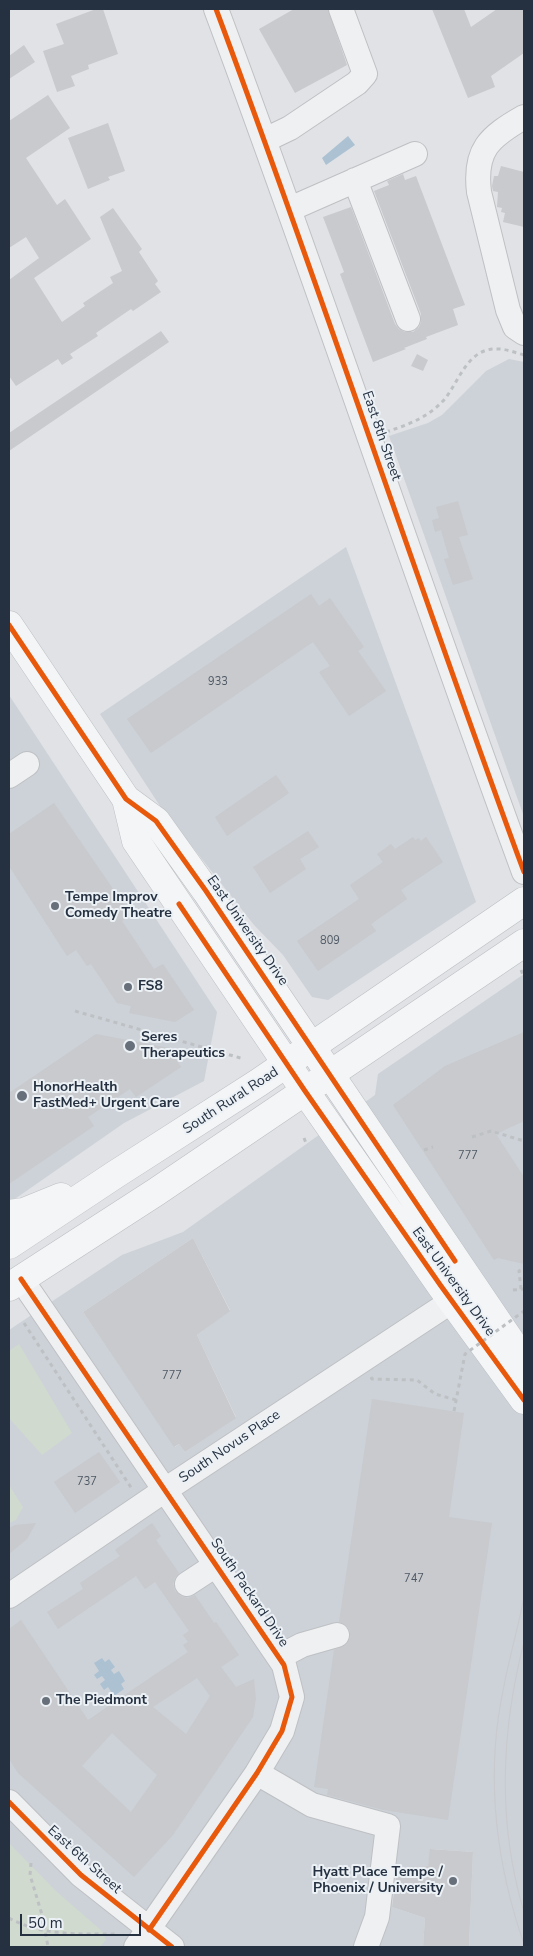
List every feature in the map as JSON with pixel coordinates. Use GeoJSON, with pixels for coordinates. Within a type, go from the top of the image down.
{"type":"FeatureCollection","features":[{"type":"Feature","properties":{"kind":"main road","name":"East University Drive"},"geometry":{"type":"LineString","coordinates":[[9,625],[126,799],[156,821],[203,886],[524,1361]]}},
{"type":"Feature","properties":{"kind":"main road","name":"East University Drive"},"geometry":{"type":"LineString","coordinates":[[126,799],[136,841],[305,1091],[524,1400]]}},
{"type":"Feature","properties":{"kind":"main road","name":"South Rural Road"},"geometry":{"type":"LineString","coordinates":[[9,1245],[287,1064],[524,900]]}},
{"type":"Feature","properties":{"kind":"main road"},"geometry":{"type":"LineString","coordinates":[[15,1283],[156,1192],[524,943]]}},
{"type":"Feature","properties":{"kind":"main road"},"geometry":{"type":"LineString","coordinates":[[9,1214],[24,1212],[116,1174]]}},
{"type":"Feature","properties":{"kind":"street","name":"East 8th Street"},"geometry":{"type":"LineString","coordinates":[[216,9],[290,209],[524,872]]}},
{"type":"Feature","properties":{"kind":"street"},"geometry":{"type":"LineString","coordinates":[[265,140],[290,128],[357,83],[365,74],[341,9]]}},
{"type":"Feature","properties":{"kind":"street"},"geometry":{"type":"LineString","coordinates":[[524,117],[504,128],[482,150],[477,176],[478,192],[508,310],[515,328],[524,333]]}},
{"type":"Feature","properties":{"kind":"street"},"geometry":{"type":"LineString","coordinates":[[290,209],[414,154]]}},
{"type":"Feature","properties":{"kind":"street"},"geometry":{"type":"LineString","coordinates":[[355,180],[408,319]]}},
{"type":"Feature","properties":{"kind":"street","name":"South Packard Drive"},"geometry":{"type":"LineString","coordinates":[[15,1283],[165,1490],[279,1657],[284,1665],[292,1697],[282,1731],[257,1772],[142,1939]]}},
{"type":"Feature","properties":{"kind":"street","name":"South Novus Place"},"geometry":{"type":"LineString","coordinates":[[9,1596],[165,1490],[452,1301]]}},
{"type":"Feature","properties":{"kind":"street"},"geometry":{"type":"LineString","coordinates":[[9,1577],[36,1559],[66,1557]]}},
{"type":"Feature","properties":{"kind":"street"},"geometry":{"type":"LineString","coordinates":[[187,1584],[216,1565]]}},
{"type":"Feature","properties":{"kind":"street"},"geometry":{"type":"LineString","coordinates":[[279,1657],[302,1645],[337,1635]]}},
{"type":"Feature","properties":{"kind":"street"},"geometry":{"type":"LineString","coordinates":[[257,1772],[312,1805],[388,1826],[377,1917],[366,1947]]}},
{"type":"Feature","properties":{"kind":"street","name":"East 6th Street"},"geometry":{"type":"LineString","coordinates":[[9,1802],[142,1939],[172,1947]]}},
{"type":"Feature","properties":{"kind":"path"},"geometry":{"type":"LineString","coordinates":[[383,433],[419,420],[431,412],[451,391],[465,366],[475,356],[485,351],[498,349],[524,355]]}},
{"type":"Feature","properties":{"kind":"path"},"geometry":{"type":"LineString","coordinates":[[75,1011],[244,1059]]}},
{"type":"Feature","properties":{"kind":"path"},"geometry":{"type":"LineString","coordinates":[[472,1137],[491,1131],[524,1141]]}},
{"type":"Feature","properties":{"kind":"path"},"geometry":{"type":"LineString","coordinates":[[304,1138],[306,1143]]}},
{"type":"Feature","properties":{"kind":"path"},"geometry":{"type":"LineString","coordinates":[[424,1150],[433,1148]]}},
{"type":"Feature","properties":{"kind":"path"},"geometry":{"type":"LineString","coordinates":[[513,1290],[523,1289],[519,1271],[524,1268]]}},
{"type":"Feature","properties":{"kind":"path"},"geometry":{"type":"LineString","coordinates":[[454,1411],[465,1354],[524,1311]]}},
{"type":"Feature","properties":{"kind":"path"},"geometry":{"type":"LineString","coordinates":[[24,1323],[132,1490]]}},
{"type":"Feature","properties":{"kind":"path"},"geometry":{"type":"LineString","coordinates":[[367,1372],[372,1379],[417,1380],[435,1394],[456,1400]]}},
{"type":"Feature","properties":{"kind":"path"},"geometry":{"type":"LineString","coordinates":[[31,1863],[30,1875],[48,1947]]}},
{"type":"Feature","properties":{"kind":"path"},"geometry":{"type":"LineString","coordinates":[[9,1918],[19,1924],[45,1931],[78,1934],[117,1934]]}},
{"type":"Feature","properties":{"kind":"shaded area"},"geometry":{"type":"Polygon","coordinates":[[[509,359],[524,362],[524,817],[389,436],[428,423],[442,415],[486,371],[509,359]]]}},
{"type":"Feature","properties":{"kind":"shaded area"},"geometry":{"type":"Polygon","coordinates":[[[346,547],[476,902],[328,1000],[312,997],[283,955],[254,925],[160,806],[100,714],[346,547]]]}},
{"type":"Feature","properties":{"kind":"shaded area"},"geometry":{"type":"Polygon","coordinates":[[[9,695],[217,1012],[204,1081],[124,1123],[9,1203],[9,695]]]}},
{"type":"Feature","properties":{"kind":"shaded area"},"geometry":{"type":"Polygon","coordinates":[[[524,974],[524,1947],[469,1947],[473,1852],[431,1849],[428,1866],[395,1869],[392,1907],[425,1918],[423,1947],[9,1947],[9,1330],[122,1255],[183,1232],[375,1095],[378,1074],[524,974]],[[193,1238],[83,1312],[175,1447],[179,1444],[185,1452],[236,1417],[197,1335],[230,1310],[193,1238]]]}},
{"type":"Feature","properties":{"kind":"shaded area"},"geometry":{"type":"Polygon","coordinates":[[[19,1344],[72,1433],[42,1455],[9,1418],[9,1351],[19,1344]]]}},
{"type":"Feature","properties":{"kind":"shaded area"},"geometry":{"type":"Polygon","coordinates":[[[9,1485],[23,1507],[16,1520],[9,1523],[9,1485]]]}},
{"type":"Feature","properties":{"kind":"shaded area"},"geometry":{"type":"Polygon","coordinates":[[[9,1843],[56,1891],[103,1932],[106,1940],[100,1947],[9,1947],[9,1843]]]}},
{"type":"Feature","properties":{"kind":"water"},"geometry":{"type":"Polygon","coordinates":[[[348,136],[355,145],[326,165],[322,158],[348,136]]]}},
{"type":"Feature","properties":{"kind":"water"},"geometry":{"type":"Polygon","coordinates":[[[102,1658],[105,1662],[109,1659],[115,1667],[111,1670],[114,1674],[119,1671],[125,1681],[121,1684],[124,1689],[114,1696],[108,1687],[104,1690],[100,1684],[105,1680],[102,1676],[97,1679],[94,1675],[99,1671],[94,1663],[102,1658]]]}},
{"type":"Feature","properties":{"kind":"building"},"geometry":{"type":"Polygon","coordinates":[[[96,9],[103,9],[118,54],[88,65],[89,69],[71,76],[75,86],[57,92],[43,51],[64,44],[56,24],[96,9]]]}},
{"type":"Feature","properties":{"kind":"building"},"geometry":{"type":"Polygon","coordinates":[[[294,9],[328,9],[347,65],[295,93],[259,29],[294,9]]]}},
{"type":"Feature","properties":{"kind":"building"},"geometry":{"type":"Polygon","coordinates":[[[432,9],[464,9],[471,27],[497,9],[524,9],[524,53],[491,76],[495,87],[468,98],[432,9]]]}},
{"type":"Feature","properties":{"kind":"building"},"geometry":{"type":"Polygon","coordinates":[[[24,45],[35,62],[9,79],[9,56],[24,45]]]}},
{"type":"Feature","properties":{"kind":"building"},"geometry":{"type":"Polygon","coordinates":[[[48,95],[70,128],[26,158],[57,205],[65,199],[91,239],[34,278],[62,322],[85,306],[83,303],[113,283],[110,277],[122,271],[100,217],[113,208],[142,249],[139,252],[158,281],[155,284],[161,292],[133,311],[131,309],[96,333],[98,336],[70,354],[73,358],[62,365],[58,359],[16,386],[9,376],[9,280],[39,258],[26,237],[9,248],[9,121],[48,95]]]}},
{"type":"Feature","properties":{"kind":"building"},"geometry":{"type":"Polygon","coordinates":[[[108,123],[125,171],[108,177],[110,180],[88,189],[68,138],[108,123]]]}},
{"type":"Feature","properties":{"kind":"building"},"geometry":{"type":"Polygon","coordinates":[[[501,166],[524,172],[524,227],[503,222],[505,213],[501,212],[502,208],[497,207],[498,192],[493,191],[492,186],[494,176],[498,176],[501,166]]]}},
{"type":"Feature","properties":{"kind":"building"},"geometry":{"type":"Polygon","coordinates":[[[403,174],[405,180],[416,176],[465,305],[453,309],[458,325],[426,337],[427,339],[404,348],[406,349],[373,362],[340,274],[344,272],[323,217],[351,207],[395,324],[405,332],[413,332],[419,327],[421,314],[374,191],[389,185],[387,181],[403,174]]]}},
{"type":"Feature","properties":{"kind":"building"},"geometry":{"type":"Polygon","coordinates":[[[161,331],[169,342],[9,451],[9,433],[161,331]]]}},
{"type":"Feature","properties":{"kind":"building"},"geometry":{"type":"Polygon","coordinates":[[[417,354],[428,360],[423,371],[411,366],[417,354]]]}},
{"type":"Feature","properties":{"kind":"building"},"geometry":{"type":"Polygon","coordinates":[[[458,501],[468,535],[459,537],[473,579],[453,585],[444,559],[449,558],[441,530],[435,532],[432,520],[439,518],[436,507],[458,501]]]}},
{"type":"Feature","properties":{"kind":"building"},"geometry":{"type":"Polygon","coordinates":[[[311,594],[319,606],[330,598],[364,647],[358,651],[386,691],[349,716],[319,672],[330,666],[313,642],[151,753],[127,719],[311,594]]]}},
{"type":"Feature","properties":{"kind":"building"},"geometry":{"type":"Polygon","coordinates":[[[276,775],[289,793],[227,836],[215,817],[276,775]]]}},
{"type":"Feature","properties":{"kind":"building"},"geometry":{"type":"Polygon","coordinates":[[[54,803],[131,915],[122,921],[154,969],[163,964],[194,1010],[175,1022],[129,1013],[131,1006],[117,1003],[91,964],[87,966],[76,950],[67,956],[9,866],[9,834],[54,803]]]}},
{"type":"Feature","properties":{"kind":"building"},"geometry":{"type":"Polygon","coordinates":[[[308,831],[319,847],[300,859],[306,869],[270,893],[253,867],[308,831]]]}},
{"type":"Feature","properties":{"kind":"building"},"geometry":{"type":"Polygon","coordinates":[[[413,837],[415,840],[419,838],[421,841],[426,837],[443,862],[401,890],[407,899],[371,924],[376,931],[318,971],[297,941],[359,899],[350,885],[383,862],[377,854],[391,844],[395,849],[413,837]]]}},
{"type":"Feature","properties":{"kind":"building"},"geometry":{"type":"Polygon","coordinates":[[[524,1032],[524,1121],[496,1134],[524,1177],[524,1264],[498,1258],[494,1260],[393,1105],[445,1066],[524,1032]]]}},
{"type":"Feature","properties":{"kind":"building"},"geometry":{"type":"Polygon","coordinates":[[[96,1034],[169,1048],[181,1067],[136,1097],[130,1089],[88,1117],[94,1126],[9,1184],[9,1093],[96,1034]]]}},
{"type":"Feature","properties":{"kind":"building"},"geometry":{"type":"Polygon","coordinates":[[[193,1238],[230,1311],[197,1335],[236,1418],[185,1452],[179,1444],[174,1447],[83,1312],[193,1238]]]}},
{"type":"Feature","properties":{"kind":"building"},"geometry":{"type":"Polygon","coordinates":[[[372,1399],[464,1413],[449,1517],[492,1523],[448,1820],[383,1810],[327,1795],[328,1789],[314,1787],[334,1650],[346,1645],[350,1638],[350,1631],[347,1626],[339,1622],[372,1399]]]}},
{"type":"Feature","properties":{"kind":"building"},"geometry":{"type":"Polygon","coordinates":[[[99,1452],[120,1482],[75,1513],[54,1482],[99,1452]]]}},
{"type":"Feature","properties":{"kind":"building"},"geometry":{"type":"Polygon","coordinates":[[[36,1523],[27,1539],[9,1554],[9,1528],[15,1525],[36,1523]]]}},
{"type":"Feature","properties":{"kind":"building","name":"The Piedmont"},"geometry":{"type":"Polygon","coordinates":[[[152,1523],[161,1536],[156,1540],[179,1573],[173,1584],[175,1591],[181,1596],[188,1598],[195,1595],[214,1623],[216,1622],[239,1655],[221,1667],[236,1687],[254,1679],[256,1699],[253,1717],[173,1835],[134,1877],[18,1773],[9,1759],[9,1629],[21,1620],[88,1720],[188,1652],[183,1645],[188,1642],[183,1635],[189,1631],[155,1582],[145,1589],[136,1576],[58,1629],[47,1612],[83,1589],[80,1583],[120,1556],[115,1550],[152,1523]],[[197,1678],[153,1707],[186,1734],[210,1696],[197,1678]],[[112,1733],[82,1766],[131,1812],[157,1775],[112,1733]]]}},
{"type":"Feature","properties":{"kind":"building"},"geometry":{"type":"Polygon","coordinates":[[[430,1849],[473,1852],[469,1947],[423,1947],[425,1918],[392,1907],[397,1868],[428,1866],[430,1849]]]}},
{"type":"Feature","properties":{"kind":"tram line"},"geometry":{"type":"LineString","coordinates":[[524,1598],[501,1701],[494,1762],[497,1824],[501,1855],[507,1885],[524,1944]]}},
{"type":"Feature","properties":{"kind":"tram line"},"geometry":{"type":"LineString","coordinates":[[524,1642],[511,1709],[505,1777],[509,1845],[524,1912]]}},
{"type":"Feature","properties":{"kind":"cycle path"},"geometry":{"type":"LineString","coordinates":[[216,9],[256,116],[524,872]]}},
{"type":"Feature","properties":{"kind":"cycle path"},"geometry":{"type":"LineString","coordinates":[[9,625],[126,799],[156,821],[206,891],[455,1261]]}},
{"type":"Feature","properties":{"kind":"cycle path"},"geometry":{"type":"LineString","coordinates":[[179,904],[305,1091],[441,1286],[524,1400]]}},
{"type":"Feature","properties":{"kind":"cycle path"},"geometry":{"type":"LineString","coordinates":[[21,1279],[284,1665],[292,1697],[282,1731],[257,1773],[149,1930]]}},
{"type":"Feature","properties":{"kind":"cycle path"},"geometry":{"type":"LineString","coordinates":[[9,1802],[81,1875],[172,1947]]}},
{"type":"Feature","properties":{"kind":"place","name":"Tempe Improv Comedy Theatre"},"geometry":{"type":"Point","coordinates":[55,906]}},
{"type":"Feature","properties":{"kind":"place","name":"FS8"},"geometry":{"type":"Point","coordinates":[128,987]}},
{"type":"Feature","properties":{"kind":"place","name":"Seres Therapeutics"},"geometry":{"type":"Point","coordinates":[130,1046]}},
{"type":"Feature","properties":{"kind":"place","name":"HonorHealth FastMed+ Urgent Care"},"geometry":{"type":"Point","coordinates":[22,1096]}},
{"type":"Feature","properties":{"kind":"place","name":"The Piedmont"},"geometry":{"type":"Point","coordinates":[46,1701]}},
{"type":"Feature","properties":{"kind":"place","name":"Hyatt Place Tempe / Phoenix / University"},"geometry":{"type":"Point","coordinates":[453,1881]}}]}
